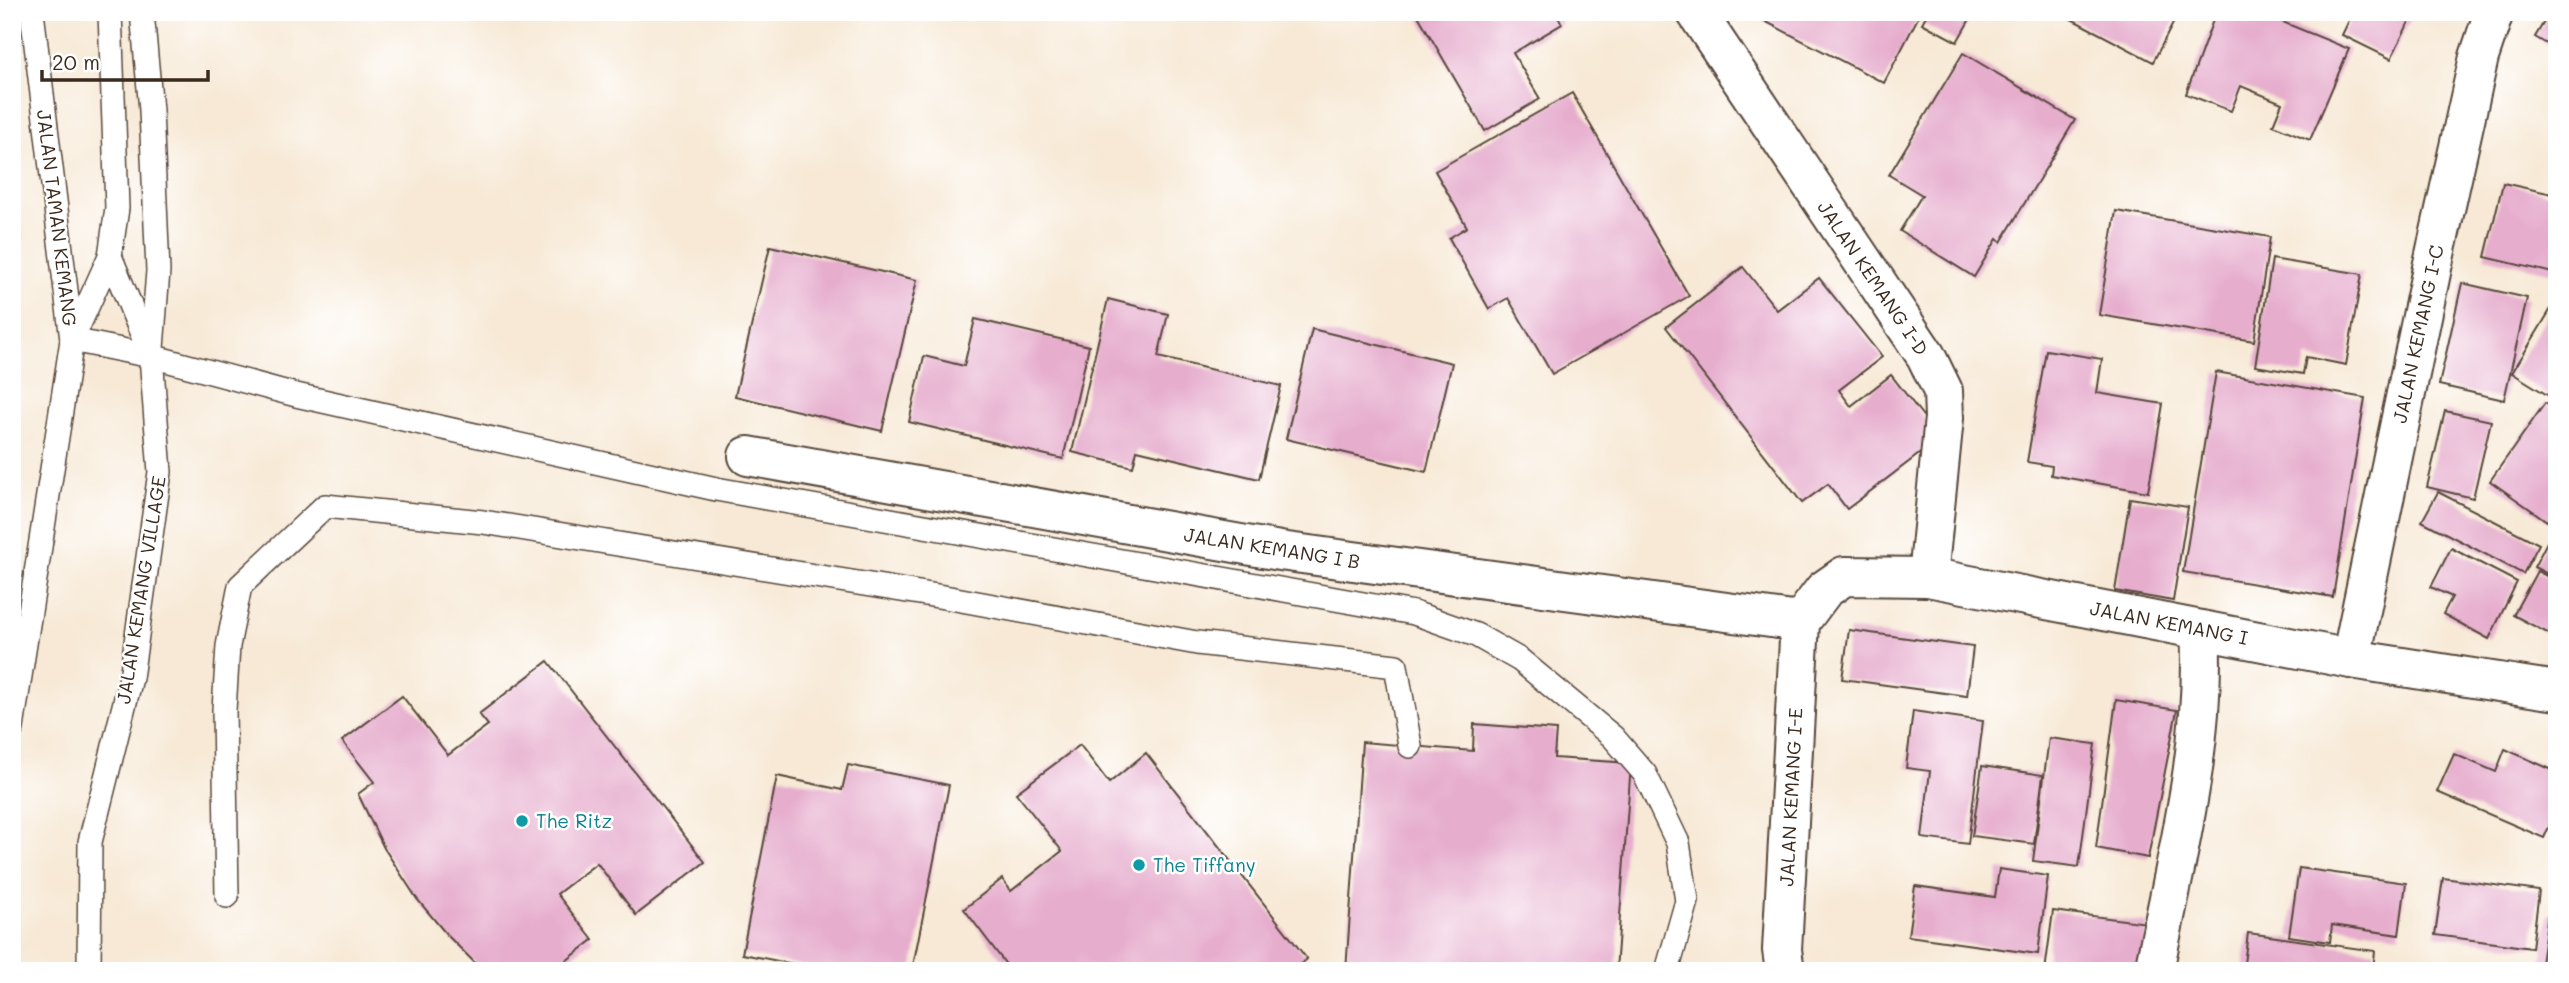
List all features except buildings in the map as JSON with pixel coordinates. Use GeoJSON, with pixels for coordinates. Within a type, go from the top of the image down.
{"type":"FeatureCollection","features":[{"type":"Feature","properties":{"kind":"street","name":"JALAN KEMANG I-D"},"geometry":{"type":"LineString","coordinates":[[1696,12],[1926,356],[1943,391],[1944,418],[1928,577]]}},
{"type":"Feature","properties":{"kind":"street","name":"JALAN KEMANG I-C"},"geometry":{"type":"LineString","coordinates":[[2351,659],[2432,268],[2479,57],[2494,12]]}},
{"type":"Feature","properties":{"kind":"street","name":"JALAN KEMANG I B"},"geometry":{"type":"LineString","coordinates":[[748,456],[1280,551],[1800,622]]}},
{"type":"Feature","properties":{"kind":"street","name":"JALAN KEMANG I"},"geometry":{"type":"LineString","coordinates":[[1800,622],[1824,590],[1844,576],[1928,577],[2351,659],[2557,691]]}},
{"type":"Feature","properties":{"kind":"street","name":"JALAN KEMANG I-E"},"geometry":{"type":"LineString","coordinates":[[1785,971],[1782,950],[1800,622]]}},
{"type":"Feature","properties":{"kind":"street"},"geometry":{"type":"LineString","coordinates":[[2154,971],[2194,761],[2203,680],[2200,629]]}},
{"type":"Feature","properties":{"kind":"lane","name":"JALAN TAMAN KEMANG"},"geometry":{"type":"LineString","coordinates":[[32,12],[72,340]]}},
{"type":"Feature","properties":{"kind":"lane"},"geometry":{"type":"LineString","coordinates":[[12,728],[72,340],[110,256],[117,208],[110,12]]}},
{"type":"Feature","properties":{"kind":"lane"},"geometry":{"type":"LineString","coordinates":[[142,12],[151,110],[158,271],[151,356]]}},
{"type":"Feature","properties":{"kind":"lane","name":"JALAN KEMANG VILLAGE"},"geometry":{"type":"LineString","coordinates":[[89,971],[90,842],[131,678],[160,472],[151,356],[110,256]]}},
{"type":"Feature","properties":{"kind":"lane"},"geometry":{"type":"LineString","coordinates":[[72,340],[151,356],[296,395],[716,489],[1414,613],[1476,635],[1520,660],[1613,737],[1646,774],[1678,843],[1686,901],[1667,971]]}},
{"type":"Feature","properties":{"kind":"lane"},"geometry":{"type":"LineString","coordinates":[[227,896],[224,710],[228,646],[240,586],[326,506],[483,522],[950,598],[1197,643],[1396,666],[1410,746]]}},
{"type":"Feature","properties":{"kind":"place","name":"The Ritz"},"geometry":{"type":"Point","coordinates":[522,821]}},
{"type":"Feature","properties":{"kind":"place","name":"The Tiffany"},"geometry":{"type":"Point","coordinates":[1139,865]}}]}
